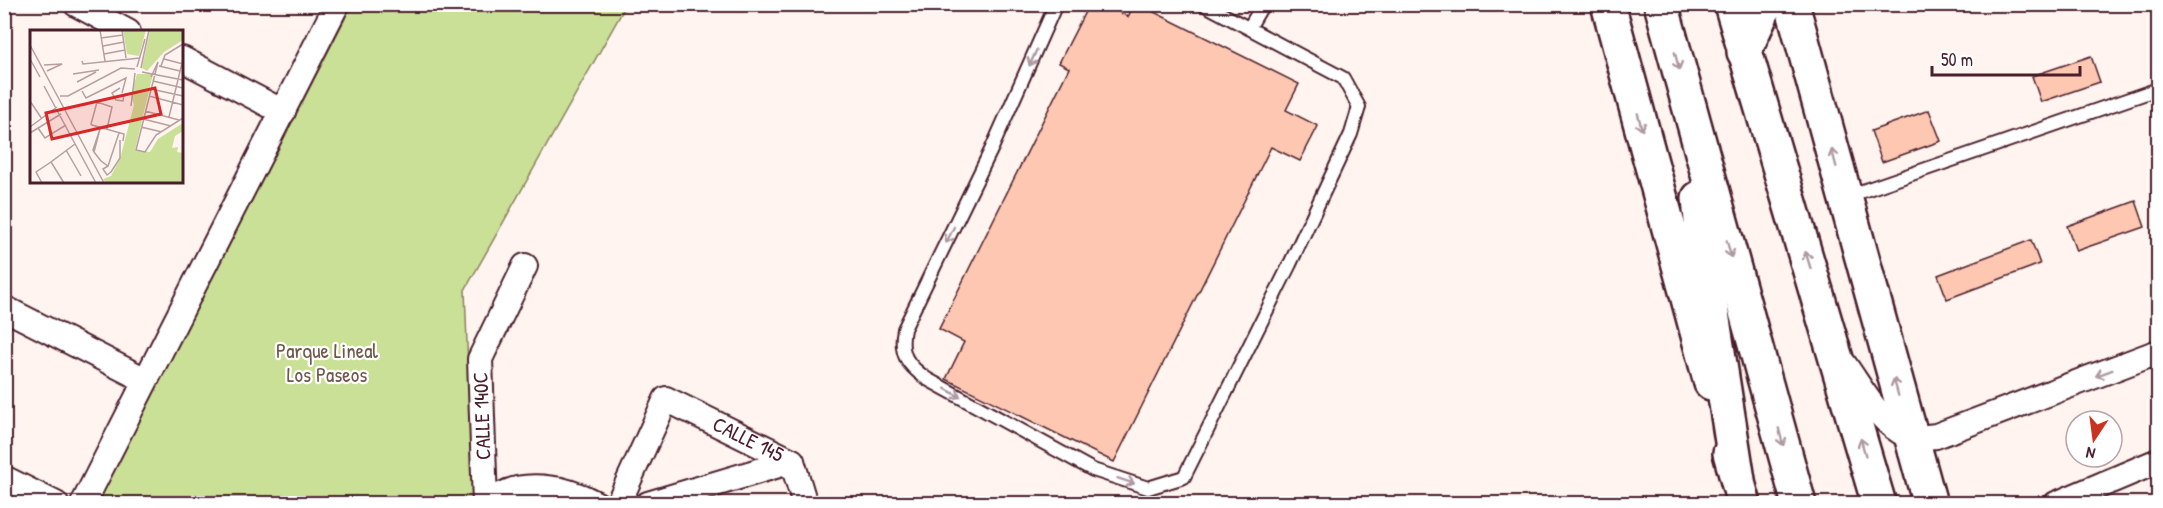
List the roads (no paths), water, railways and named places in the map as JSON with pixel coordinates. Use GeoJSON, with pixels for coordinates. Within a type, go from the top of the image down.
{"type":"FeatureCollection","features":[{"type":"Feature","properties":{"kind":"main road"},"geometry":{"type":"LineString","coordinates":[[1608,4],[1741,492]]}},
{"type":"Feature","properties":{"kind":"main road"},"geometry":{"type":"LineString","coordinates":[[1661,4],[1799,504]]}},
{"type":"Feature","properties":{"kind":"main road"},"geometry":{"type":"LineString","coordinates":[[1731,4],[1837,353],[1879,504]]}},
{"type":"Feature","properties":{"kind":"main road"},"geometry":{"type":"LineString","coordinates":[[1744,52],[1766,4]]}},
{"type":"Feature","properties":{"kind":"main road"},"geometry":{"type":"LineString","coordinates":[[1792,4],[1930,504]]}},
{"type":"Feature","properties":{"kind":"main road"},"geometry":{"type":"LineString","coordinates":[[1691,112],[1706,275],[1741,492]]}},
{"type":"Feature","properties":{"kind":"street"},"geometry":{"type":"LineString","coordinates":[[76,4],[124,30]]}},
{"type":"Feature","properties":{"kind":"street"},"geometry":{"type":"LineString","coordinates":[[83,504],[337,4]]}},
{"type":"Feature","properties":{"kind":"street"},"geometry":{"type":"LineString","coordinates":[[183,60],[283,112]]}},
{"type":"Feature","properties":{"kind":"street","name":"CALLE 140C"},"geometry":{"type":"LineString","coordinates":[[485,504],[480,359],[525,266]]}},
{"type":"Feature","properties":{"kind":"street"},"geometry":{"type":"LineString","coordinates":[[4,308],[145,380]]}},
{"type":"Feature","properties":{"kind":"street"},"geometry":{"type":"LineString","coordinates":[[1837,353],[1886,422],[1910,436],[1936,436],[2158,352]]}},
{"type":"Feature","properties":{"kind":"street","name":"CALLE 145"},"geometry":{"type":"LineString","coordinates":[[618,504],[666,399],[792,461],[806,504]]}},
{"type":"Feature","properties":{"kind":"street"},"geometry":{"type":"LineString","coordinates":[[648,504],[792,461]]}},
{"type":"Feature","properties":{"kind":"street"},"geometry":{"type":"LineString","coordinates":[[2056,504],[2158,461]]}},
{"type":"Feature","properties":{"kind":"street"},"geometry":{"type":"LineString","coordinates":[[4,478],[56,504]]}},
{"type":"Feature","properties":{"kind":"street"},"geometry":{"type":"LineString","coordinates":[[490,504],[504,493],[530,487],[573,494],[597,504]]}},
{"type":"Feature","properties":{"kind":"lane"},"geometry":{"type":"LineString","coordinates":[[1056,4],[992,148],[904,329],[903,356],[911,367],[927,379],[1093,470],[1148,488],[1184,477],[1295,253],[1351,134],[1359,108],[1343,78],[1203,4]]}},
{"type":"Feature","properties":{"kind":"lane"},"geometry":{"type":"LineString","coordinates":[[1249,28],[1263,4]]}},
{"type":"Feature","properties":{"kind":"lane"},"geometry":{"type":"LineString","coordinates":[[1845,197],[2158,89]]}},
{"type":"Feature","properties":{"kind":"park label","name":"Parque Lineal Los Paseos"},"geometry":{"type":"Point","coordinates":[327,363]}}]}
